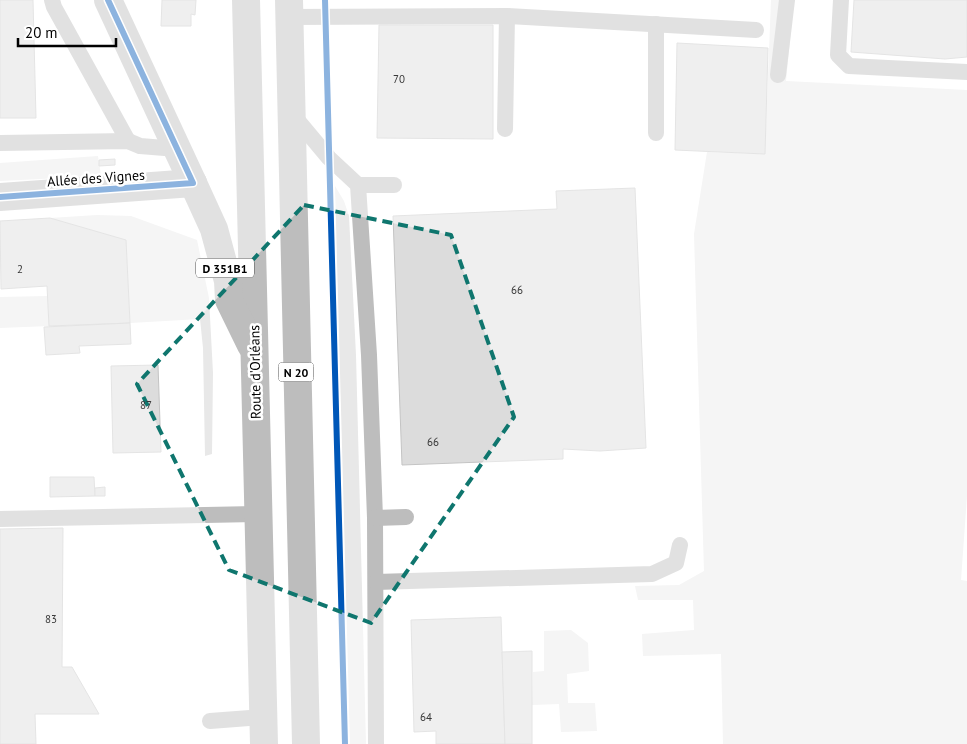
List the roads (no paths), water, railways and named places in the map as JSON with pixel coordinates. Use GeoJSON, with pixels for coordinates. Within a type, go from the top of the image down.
{"type":"FeatureCollection","features":[{"type":"Feature","properties":{"kind":"main road","name":"D 351B1"},"geometry":{"type":"LineString","coordinates":[[108,0],[214,230],[228,281],[229,300],[255,352]]}},
{"type":"Feature","properties":{"kind":"main road","name":"Route d'Orléans"},"geometry":{"type":"LineString","coordinates":[[246,0],[264,744]]}},
{"type":"Feature","properties":{"kind":"main road","name":"N 20"},"geometry":{"type":"LineString","coordinates":[[289,8],[306,744]]}},
{"type":"Feature","properties":{"kind":"main road","name":"Allée des Vignes"},"geometry":{"type":"LineString","coordinates":[[0,197],[193,183]]}},
{"type":"Feature","properties":{"kind":"lane"},"geometry":{"type":"LineString","coordinates":[[52,0],[54,7],[128,141]]}},
{"type":"Feature","properties":{"kind":"lane"},"geometry":{"type":"LineString","coordinates":[[778,75],[787,0]]}},
{"type":"Feature","properties":{"kind":"lane"},"geometry":{"type":"LineString","coordinates":[[841,0],[838,55],[849,66],[967,72]]}},
{"type":"Feature","properties":{"kind":"lane"},"geometry":{"type":"LineString","coordinates":[[289,8],[507,16],[756,30]]}},
{"type":"Feature","properties":{"kind":"lane"},"geometry":{"type":"LineString","coordinates":[[505,128],[507,16]]}},
{"type":"Feature","properties":{"kind":"lane"},"geometry":{"type":"LineString","coordinates":[[656,24],[656,133]]}},
{"type":"Feature","properties":{"kind":"lane"},"geometry":{"type":"LineString","coordinates":[[290,112],[329,158],[358,185],[394,185]]}},
{"type":"Feature","properties":{"kind":"lane"},"geometry":{"type":"LineString","coordinates":[[0,143],[128,141],[140,146],[177,149]]}},
{"type":"Feature","properties":{"kind":"lane"},"geometry":{"type":"LineString","coordinates":[[358,185],[375,518],[376,744]]}},
{"type":"Feature","properties":{"kind":"lane"},"geometry":{"type":"LineString","coordinates":[[0,519],[258,514]]}},
{"type":"Feature","properties":{"kind":"lane"},"geometry":{"type":"LineString","coordinates":[[375,518],[406,517]]}},
{"type":"Feature","properties":{"kind":"lane"},"geometry":{"type":"LineString","coordinates":[[376,582],[652,574],[676,563],[680,545]]}},
{"type":"Feature","properties":{"kind":"lane"},"geometry":{"type":"LineString","coordinates":[[210,721],[263,717]]}}]}
